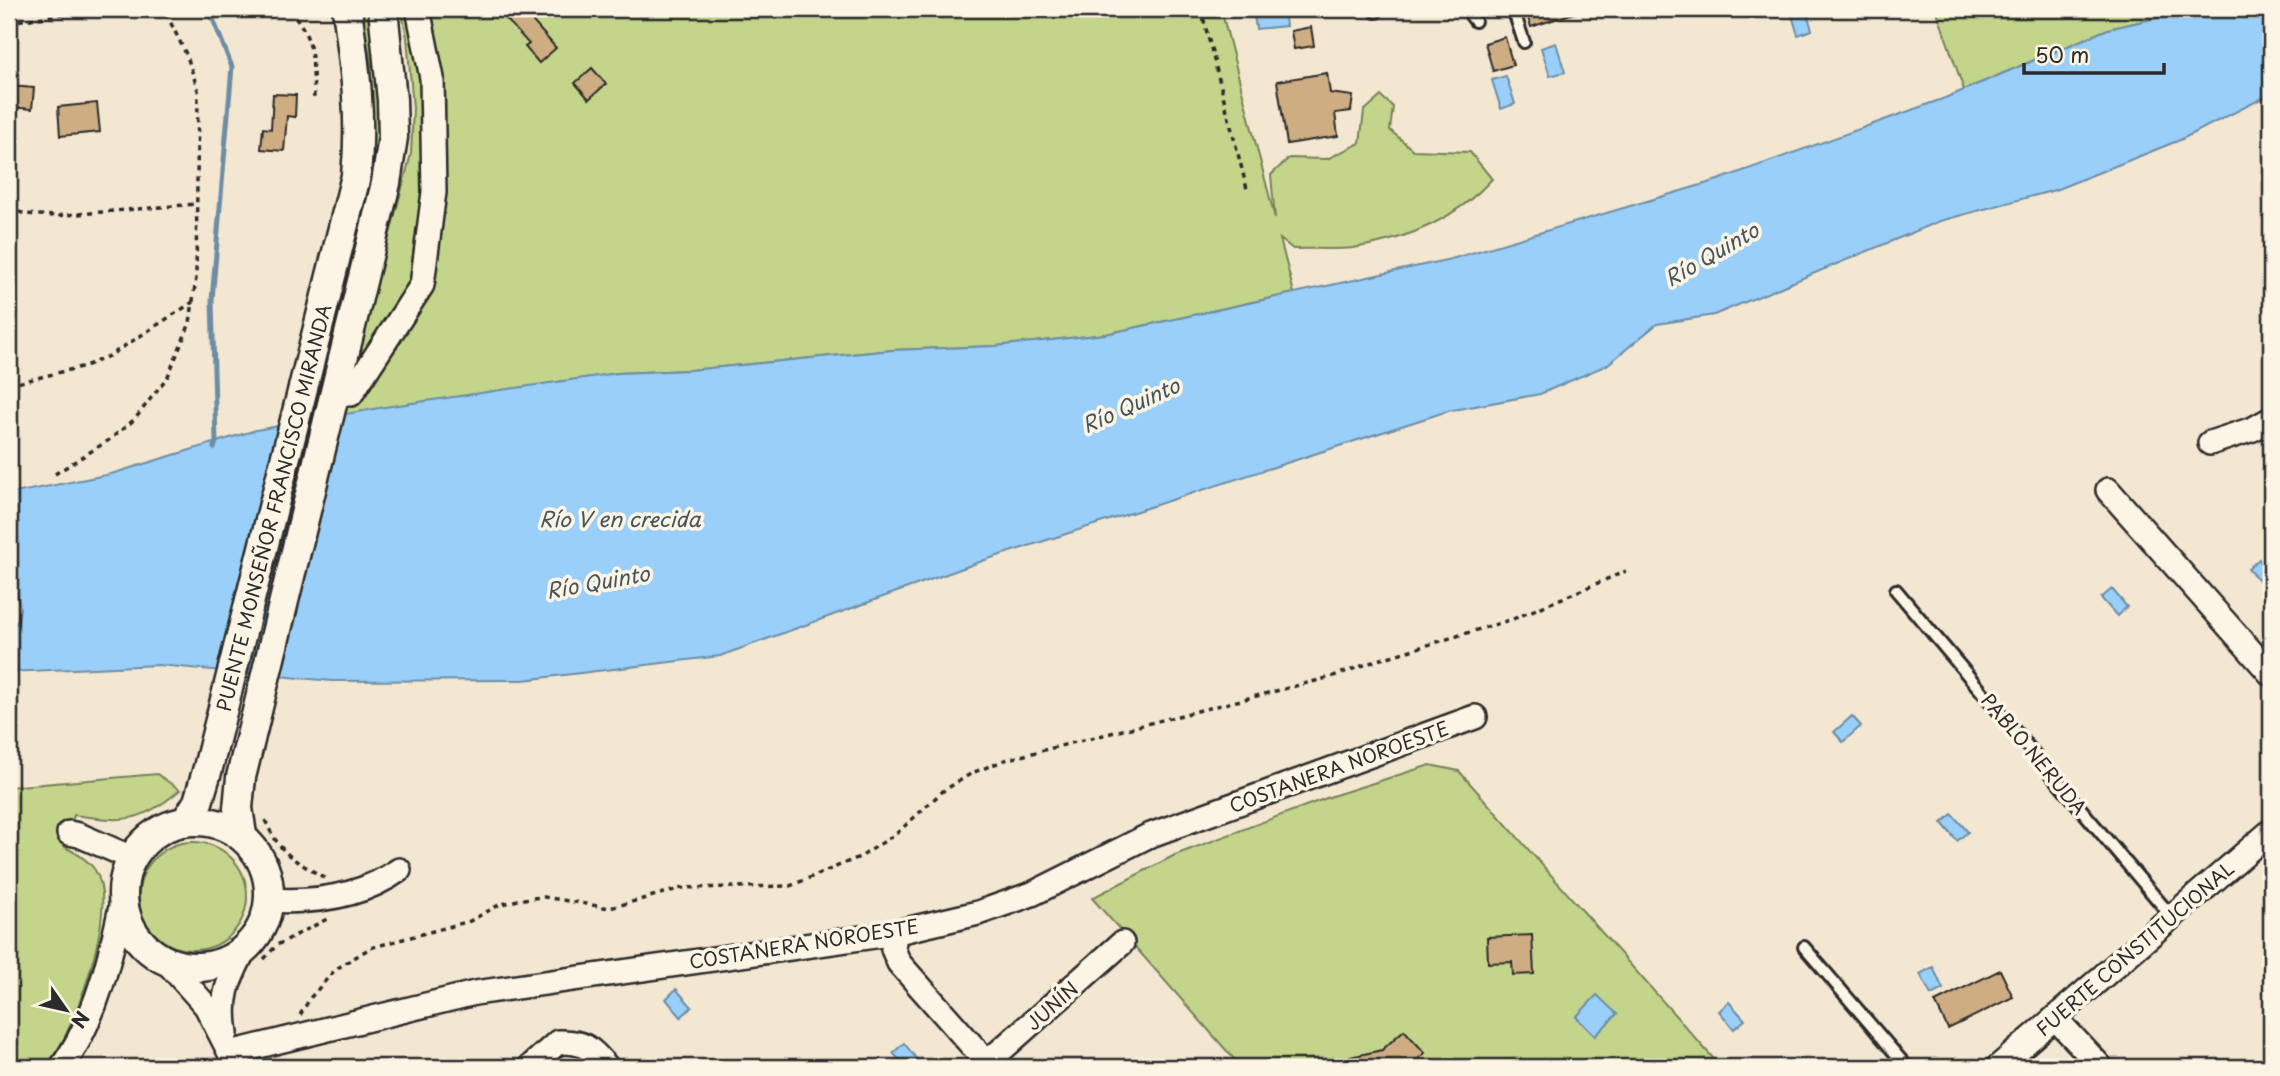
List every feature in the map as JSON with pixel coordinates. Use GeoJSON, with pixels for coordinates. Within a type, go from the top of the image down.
{"type":"FeatureCollection","features":[{"type":"Feature","properties":{"kind":"street","name":"PUENTE MONSEÑOR FRANCISCO MIRANDA"},"geometry":{"type":"LineString","coordinates":[[186,821],[198,802],[208,768],[356,176],[360,138],[358,92],[347,9]]}},
{"type":"Feature","properties":{"kind":"street","name":"PUENTE MONSEÑOR FRANCISCO MIRANDA"},"geometry":{"type":"LineString","coordinates":[[242,835],[238,808],[241,777],[386,183],[393,137],[383,9]]}},
{"type":"Feature","properties":{"kind":"street"},"geometry":{"type":"LineString","coordinates":[[351,394],[422,285],[433,180],[432,78],[418,9]]}},
{"type":"Feature","properties":{"kind":"street"},"geometry":{"type":"LineString","coordinates":[[2210,443],[2253,429],[2271,419]]}},
{"type":"Feature","properties":{"kind":"street"},"geometry":{"type":"LineString","coordinates":[[2108,490],[2271,674]]}},
{"type":"Feature","properties":{"kind":"street","name":"COSTANERA NOROESTE"},"geometry":{"type":"LineString","coordinates":[[235,1060],[284,1041],[475,993],[895,933],[978,913],[1032,894],[1148,836],[1475,718]]}},
{"type":"Feature","properties":{"kind":"street"},"geometry":{"type":"LineString","coordinates":[[62,1067],[90,1013],[105,974],[123,897],[125,874],[132,858],[142,844],[156,833],[186,821],[208,821],[242,835],[262,861],[269,881],[268,909],[256,935],[253,955],[230,978],[223,998],[224,1018],[235,1060]]}},
{"type":"Feature","properties":{"kind":"street","name":"FUERTE CONSTITUCIONAL"},"geometry":{"type":"LineString","coordinates":[[1998,1067],[2271,831]]}},
{"type":"Feature","properties":{"kind":"street"},"geometry":{"type":"LineString","coordinates":[[69,833],[132,858]]}},
{"type":"Feature","properties":{"kind":"street"},"geometry":{"type":"LineString","coordinates":[[269,900],[301,902],[332,898],[383,881],[399,870]]}},
{"type":"Feature","properties":{"kind":"street"},"geometry":{"type":"LineString","coordinates":[[123,897],[130,921],[139,938],[150,951],[166,961],[186,967],[218,965],[253,955]]}},
{"type":"Feature","properties":{"kind":"street"},"geometry":{"type":"LineString","coordinates":[[895,933],[892,949],[900,963],[987,1066]]}},
{"type":"Feature","properties":{"kind":"street","name":"JUNÍN"},"geometry":{"type":"LineString","coordinates":[[987,1066],[1122,943]]}},
{"type":"Feature","properties":{"kind":"street"},"geometry":{"type":"LineString","coordinates":[[166,961],[206,1006],[235,1060]]}},
{"type":"Feature","properties":{"kind":"street"},"geometry":{"type":"LineString","coordinates":[[2055,1018],[2101,1067]]}},
{"type":"Feature","properties":{"kind":"street"},"geometry":{"type":"LineString","coordinates":[[530,1067],[558,1042],[577,1041],[591,1049],[607,1067]]}},
{"type":"Feature","properties":{"kind":"lane"},"geometry":{"type":"LineString","coordinates":[[1465,9],[1475,22]]}},
{"type":"Feature","properties":{"kind":"lane"},"geometry":{"type":"LineString","coordinates":[[1513,9],[1524,42]]}},
{"type":"Feature","properties":{"kind":"lane","name":"PABLO NERUDA"},"geometry":{"type":"LineString","coordinates":[[1896,590],[2172,918]]}},
{"type":"Feature","properties":{"kind":"lane"},"geometry":{"type":"LineString","coordinates":[[1804,947],[1907,1067]]}},
{"type":"Feature","properties":{"kind":"path"},"geometry":{"type":"LineString","coordinates":[[9,22],[100,9]]}},
{"type":"Feature","properties":{"kind":"path"},"geometry":{"type":"LineString","coordinates":[[55,474],[109,440],[135,419],[168,376],[190,323],[196,278],[198,90],[187,56],[163,9]]}},
{"type":"Feature","properties":{"kind":"path"},"geometry":{"type":"LineString","coordinates":[[289,9],[303,25],[312,46],[314,98]]}},
{"type":"Feature","properties":{"kind":"path"},"geometry":{"type":"LineString","coordinates":[[1201,9],[1247,190]]}},
{"type":"Feature","properties":{"kind":"path"},"geometry":{"type":"LineString","coordinates":[[9,209],[26,214],[54,216],[197,204]]}},
{"type":"Feature","properties":{"kind":"path"},"geometry":{"type":"LineString","coordinates":[[9,385],[85,366],[109,356],[193,302]]}},
{"type":"Feature","properties":{"kind":"path"},"geometry":{"type":"LineString","coordinates":[[284,1041],[311,997],[335,969],[370,948],[470,921],[499,905],[522,899],[544,897],[610,908],[682,888],[790,887],[862,856],[897,833],[943,791],[972,773],[1005,760],[1331,677],[1513,619],[1626,570]]}},
{"type":"Feature","properties":{"kind":"path"},"geometry":{"type":"LineString","coordinates":[[253,955],[322,923],[335,913],[326,878],[299,864],[280,849],[263,814]]}},
{"type":"Feature","properties":{"kind":"green space"},"geometry":{"type":"Polygon","coordinates":[[[362,9],[378,9],[388,102],[364,248],[352,245],[371,144],[371,64],[362,9]]]}},
{"type":"Feature","properties":{"kind":"green space"},"geometry":{"type":"Polygon","coordinates":[[[401,9],[1221,9],[1275,218],[1271,175],[1289,158],[1327,159],[1360,143],[1364,111],[1381,96],[1393,107],[1390,130],[1413,150],[1470,152],[1492,179],[1446,217],[1392,240],[1353,248],[1293,249],[1280,239],[1294,293],[1106,334],[996,346],[892,350],[690,370],[618,373],[342,415],[411,154],[413,108],[407,37],[401,9]]]}},
{"type":"Feature","properties":{"kind":"green space"},"geometry":{"type":"Polygon","coordinates":[[[1936,9],[2196,9],[2108,29],[1964,90],[1936,9]]]}},
{"type":"Feature","properties":{"kind":"green space"},"geometry":{"type":"Polygon","coordinates":[[[1430,765],[1459,771],[1721,1067],[1241,1067],[1092,898],[1175,855],[1332,796],[1430,765]]]}},
{"type":"Feature","properties":{"kind":"green space"},"geometry":{"type":"Polygon","coordinates":[[[157,774],[180,790],[142,815],[106,819],[74,815],[65,847],[92,866],[101,885],[102,905],[96,950],[75,1015],[64,1040],[46,1067],[9,1067],[9,787],[157,774]]]}},
{"type":"Feature","properties":{"kind":"green space"},"geometry":{"type":"Polygon","coordinates":[[[193,842],[214,846],[231,858],[243,875],[247,896],[243,917],[231,934],[214,946],[193,950],[172,946],[155,934],[143,917],[139,896],[143,875],[155,858],[172,846],[193,842]]]}},
{"type":"Feature","properties":{"kind":"water"},"geometry":{"type":"Polygon","coordinates":[[[1790,9],[1806,9],[1812,30],[1798,35],[1790,9]]]}},
{"type":"Feature","properties":{"kind":"water","name":"Río V en crecida"},"geometry":{"type":"Polygon","coordinates":[[[2196,9],[2271,9],[2271,94],[2180,140],[2055,190],[1940,221],[1714,315],[1657,324],[1607,365],[1540,394],[1448,411],[985,560],[720,656],[523,680],[332,681],[158,665],[9,672],[9,632],[18,620],[20,607],[17,594],[9,585],[9,494],[111,474],[256,430],[385,407],[618,373],[690,370],[892,350],[996,346],[1106,334],[1451,259],[1718,180],[1945,98],[2108,29],[2196,9]]]}},
{"type":"Feature","properties":{"kind":"water"},"geometry":{"type":"Polygon","coordinates":[[[1284,11],[1286,26],[1256,29],[1254,15],[1284,11]]]}},
{"type":"Feature","properties":{"kind":"water"},"geometry":{"type":"Polygon","coordinates":[[[1556,43],[1565,72],[1550,76],[1541,48],[1556,43]]]}},
{"type":"Feature","properties":{"kind":"water"},"geometry":{"type":"Polygon","coordinates":[[[1506,76],[1515,104],[1501,109],[1492,80],[1506,76]]]}},
{"type":"Feature","properties":{"kind":"water"},"geometry":{"type":"Polygon","coordinates":[[[2259,559],[2271,573],[2271,580],[2265,586],[2248,569],[2259,559]]]}},
{"type":"Feature","properties":{"kind":"water"},"geometry":{"type":"Polygon","coordinates":[[[2112,589],[2127,607],[2117,616],[2101,598],[2112,589]]]}},
{"type":"Feature","properties":{"kind":"water"},"geometry":{"type":"Polygon","coordinates":[[[1852,716],[1861,726],[1843,742],[1834,732],[1852,716]]]}},
{"type":"Feature","properties":{"kind":"water"},"geometry":{"type":"Polygon","coordinates":[[[1952,814],[1968,832],[1957,841],[1942,823],[1952,814]]]}},
{"type":"Feature","properties":{"kind":"water"},"geometry":{"type":"Polygon","coordinates":[[[1933,967],[1943,989],[1931,995],[1920,974],[1933,967]]]}},
{"type":"Feature","properties":{"kind":"water"},"geometry":{"type":"Polygon","coordinates":[[[676,989],[692,1007],[681,1017],[666,999],[676,989]]]}},
{"type":"Feature","properties":{"kind":"water"},"geometry":{"type":"Polygon","coordinates":[[[1597,995],[1617,1014],[1595,1036],[1576,1017],[1597,995]]]}},
{"type":"Feature","properties":{"kind":"water"},"geometry":{"type":"Polygon","coordinates":[[[1729,1002],[1745,1020],[1734,1029],[1719,1011],[1729,1002]]]}},
{"type":"Feature","properties":{"kind":"water"},"geometry":{"type":"Polygon","coordinates":[[[904,1043],[919,1062],[913,1067],[906,1067],[893,1053],[904,1043]]]}},
{"type":"Feature","properties":{"kind":"building"},"geometry":{"type":"Polygon","coordinates":[[[497,9],[522,9],[556,48],[539,63],[525,47],[529,44],[497,9]]]}},
{"type":"Feature","properties":{"kind":"building"},"geometry":{"type":"Polygon","coordinates":[[[1525,9],[1576,9],[1577,12],[1531,27],[1525,9]]]}},
{"type":"Feature","properties":{"kind":"building"},"geometry":{"type":"Polygon","coordinates":[[[1311,27],[1314,46],[1294,49],[1291,31],[1311,27]]]}},
{"type":"Feature","properties":{"kind":"building"},"geometry":{"type":"Polygon","coordinates":[[[1505,37],[1513,65],[1493,71],[1485,43],[1505,37]]]}},
{"type":"Feature","properties":{"kind":"building"},"geometry":{"type":"Polygon","coordinates":[[[592,68],[606,84],[589,99],[575,83],[592,68]]]}},
{"type":"Feature","properties":{"kind":"building"},"geometry":{"type":"Polygon","coordinates":[[[1327,73],[1330,93],[1353,96],[1351,111],[1335,113],[1338,136],[1287,144],[1277,81],[1327,73]]]}},
{"type":"Feature","properties":{"kind":"building"},"geometry":{"type":"Polygon","coordinates":[[[11,86],[34,88],[32,109],[9,107],[11,86]]]}},
{"type":"Feature","properties":{"kind":"building"},"geometry":{"type":"Polygon","coordinates":[[[273,94],[296,95],[295,117],[287,116],[284,151],[261,149],[263,128],[271,129],[273,94]]]}},
{"type":"Feature","properties":{"kind":"building"},"geometry":{"type":"Polygon","coordinates":[[[97,103],[100,132],[60,136],[58,107],[97,103]]]}},
{"type":"Feature","properties":{"kind":"building"},"geometry":{"type":"Polygon","coordinates":[[[1532,935],[1534,974],[1513,975],[1512,962],[1488,963],[1487,937],[1532,935]]]}},
{"type":"Feature","properties":{"kind":"building"},"geometry":{"type":"Polygon","coordinates":[[[2000,970],[2013,997],[1948,1029],[1935,1002],[2000,970]]]}},
{"type":"Feature","properties":{"kind":"building"},"geometry":{"type":"Polygon","coordinates":[[[1404,1030],[1425,1053],[1409,1067],[1332,1067],[1332,1061],[1382,1050],[1404,1030]]]}},
{"type":"Feature","properties":{"kind":"waterway"},"geometry":{"type":"LineString","coordinates":[[209,9],[232,67],[212,300],[214,448]]}},
{"type":"Feature","properties":{"kind":"water label","name":"Río Quinto"},"geometry":{"type":"Point","coordinates":[1712,255]}},
{"type":"Feature","properties":{"kind":"water label","name":"Río Quinto"},"geometry":{"type":"Point","coordinates":[1131,406]}},
{"type":"Feature","properties":{"kind":"water label","name":"Río Quinto"},"geometry":{"type":"Point","coordinates":[598,583]}}]}
